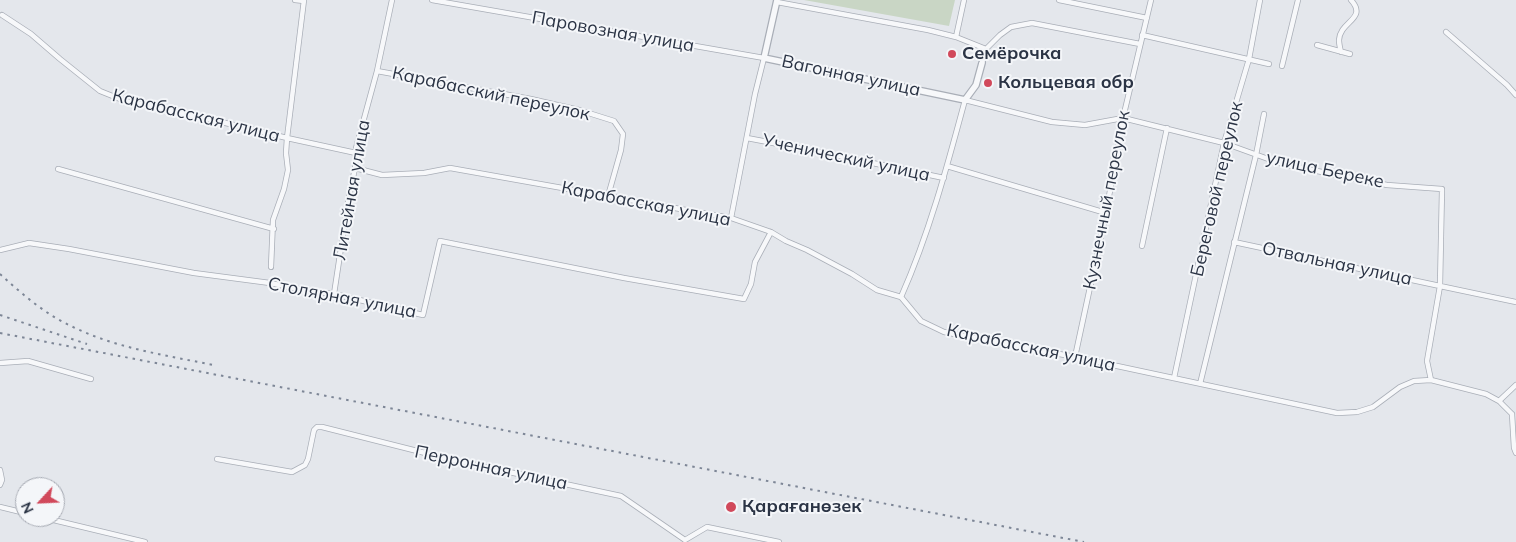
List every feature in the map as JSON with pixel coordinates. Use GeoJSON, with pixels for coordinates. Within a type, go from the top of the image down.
{"type":"FeatureCollection","features":[{"type":"Feature","properties":{"kind":"street"},"geometry":{"type":"LineString","coordinates":[[271,267],[273,220],[284,189],[288,170],[287,138],[304,1],[294,0]]}},
{"type":"Feature","properties":{"kind":"street","name":"Литейная улица"},"geometry":{"type":"LineString","coordinates":[[334,294],[356,153],[378,71],[392,0]]}},
{"type":"Feature","properties":{"kind":"street","name":"Паровозная улица"},"geometry":{"type":"LineString","coordinates":[[432,0],[764,58]]}},
{"type":"Feature","properties":{"kind":"street"},"geometry":{"type":"LineString","coordinates":[[956,37],[964,0]]}},
{"type":"Feature","properties":{"kind":"street"},"geometry":{"type":"LineString","coordinates":[[1059,0],[1147,18]]}},
{"type":"Feature","properties":{"kind":"street","name":"Кузнечный переулок"},"geometry":{"type":"LineString","coordinates":[[1075,357],[1106,213],[1123,118],[1151,0]]}},
{"type":"Feature","properties":{"kind":"street","name":"Береговой переулок"},"geometry":{"type":"LineString","coordinates":[[1174,378],[1224,143],[1249,59],[1260,0]]}},
{"type":"Feature","properties":{"kind":"street"},"geometry":{"type":"LineString","coordinates":[[1282,66],[1298,0]]}},
{"type":"Feature","properties":{"kind":"street"},"geometry":{"type":"LineString","coordinates":[[1341,52],[1339,44],[1340,34],[1344,27],[1357,16],[1358,12],[1351,0]]}},
{"type":"Feature","properties":{"kind":"street","name":"Вагонная улица"},"geometry":{"type":"LineString","coordinates":[[965,100],[764,58],[777,1],[928,30],[956,37],[986,49]]}},
{"type":"Feature","properties":{"kind":"street","name":"Карабасская улица"},"geometry":{"type":"LineString","coordinates":[[2,15],[31,34],[100,91],[125,101],[356,153]]}},
{"type":"Feature","properties":{"kind":"street"},"geometry":{"type":"LineString","coordinates":[[901,297],[912,272],[944,178],[965,100],[976,86],[986,49],[1000,35],[1011,28],[1032,23],[1140,44]]}},
{"type":"Feature","properties":{"kind":"street"},"geometry":{"type":"LineString","coordinates":[[1446,32],[1516,95]]}},
{"type":"Feature","properties":{"kind":"street"},"geometry":{"type":"LineString","coordinates":[[1142,35],[1269,64]]}},
{"type":"Feature","properties":{"kind":"street"},"geometry":{"type":"LineString","coordinates":[[1317,45],[1350,54]]}},
{"type":"Feature","properties":{"kind":"street"},"geometry":{"type":"LineString","coordinates":[[730,218],[764,58]]}},
{"type":"Feature","properties":{"kind":"street","name":"Карабасский переулок"},"geometry":{"type":"LineString","coordinates":[[378,71],[531,99],[614,121],[623,134],[621,150],[608,196]]}},
{"type":"Feature","properties":{"kind":"street"},"geometry":{"type":"LineString","coordinates":[[965,100],[1052,122],[1085,125],[1123,118]]}},
{"type":"Feature","properties":{"kind":"street"},"geometry":{"type":"LineString","coordinates":[[1200,384],[1256,155],[1264,114]]}},
{"type":"Feature","properties":{"kind":"street","name":"улица Береке"},"geometry":{"type":"LineString","coordinates":[[1123,118],[1224,143],[1282,164],[1378,183],[1442,189]]}},
{"type":"Feature","properties":{"kind":"street"},"geometry":{"type":"LineString","coordinates":[[1142,246],[1167,128]]}},
{"type":"Feature","properties":{"kind":"street","name":"Ученический улица"},"geometry":{"type":"LineString","coordinates":[[747,138],[944,178]]}},
{"type":"Feature","properties":{"kind":"street","name":"Ученический улица"},"geometry":{"type":"LineString","coordinates":[[947,166],[1106,213]]}},
{"type":"Feature","properties":{"kind":"street","name":"Карабасская улица"},"geometry":{"type":"LineString","coordinates":[[355,168],[382,175],[450,168],[730,218],[771,232],[852,274],[877,290],[901,297],[921,321],[944,332],[1075,357],[1337,413],[1357,412],[1373,407],[1400,387],[1414,381],[1431,380],[1486,394],[1499,401],[1514,415]]}},
{"type":"Feature","properties":{"kind":"street"},"geometry":{"type":"LineString","coordinates":[[58,169],[274,229]]}},
{"type":"Feature","properties":{"kind":"street","name":"Отвальная улица"},"geometry":{"type":"LineString","coordinates":[[1431,380],[1427,361],[1440,286],[1442,189]]}},
{"type":"Feature","properties":{"kind":"street","name":"Столярная улица"},"geometry":{"type":"LineString","coordinates":[[0,250],[29,243],[69,249],[194,273],[334,294],[423,315],[440,242],[744,299],[751,284],[755,262],[771,232]]}},
{"type":"Feature","properties":{"kind":"street","name":"Отвальная улица"},"geometry":{"type":"LineString","coordinates":[[1234,242],[1516,302]]}},
{"type":"Feature","properties":{"kind":"street"},"geometry":{"type":"LineString","coordinates":[[0,363],[28,361],[91,379]]}},
{"type":"Feature","properties":{"kind":"street"},"geometry":{"type":"LineString","coordinates":[[1499,401],[1516,385]]}},
{"type":"Feature","properties":{"kind":"street"},"geometry":{"type":"LineString","coordinates":[[1514,415],[1514,448],[1516,453]]}},
{"type":"Feature","properties":{"kind":"street","name":"Перронная улица"},"geometry":{"type":"LineString","coordinates":[[217,459],[292,472],[305,465],[314,430],[317,427],[322,427],[453,460],[621,496],[685,541],[706,527],[779,542]]}},
{"type":"Feature","properties":{"kind":"street"},"geometry":{"type":"LineString","coordinates":[[0,470],[2,480],[0,485]]}},
{"type":"Feature","properties":{"kind":"street"},"geometry":{"type":"LineString","coordinates":[[0,507],[15,511]]}},
{"type":"Feature","properties":{"kind":"street"},"geometry":{"type":"LineString","coordinates":[[65,523],[145,542]]}},
{"type":"Feature","properties":{"kind":"green space"},"geometry":{"type":"Polygon","coordinates":[[[804,0],[955,0],[949,26],[804,0]]]}},
{"type":"Feature","properties":{"kind":"railway"},"geometry":{"type":"LineString","coordinates":[[0,274],[43,310],[88,334],[140,350],[213,365]]}},
{"type":"Feature","properties":{"kind":"railway"},"geometry":{"type":"LineString","coordinates":[[0,315],[87,344]]}},
{"type":"Feature","properties":{"kind":"railway"},"geometry":{"type":"LineString","coordinates":[[0,333],[1084,542]]}},
{"type":"Feature","properties":{"kind":"place","name":"Семёрочка"},"geometry":{"type":"Point","coordinates":[952,54]}},
{"type":"Feature","properties":{"kind":"place","name":"Кольцевая обр"},"geometry":{"type":"Point","coordinates":[988,83]}},
{"type":"Feature","properties":{"kind":"place","name":"Қарағанөзек"},"geometry":{"type":"Point","coordinates":[731,507]}}]}
